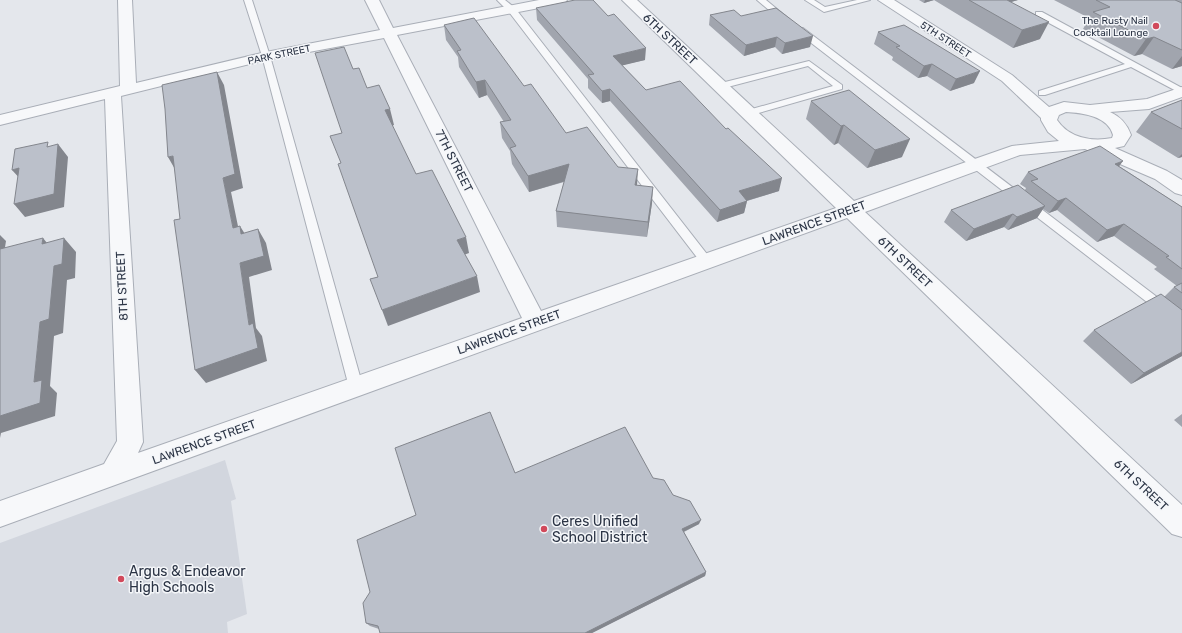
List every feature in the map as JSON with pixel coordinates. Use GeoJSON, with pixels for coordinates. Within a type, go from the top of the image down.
{"type":"FeatureCollection","features":[{"type":"Feature","properties":{"kind":"street","name":"8TH STREET"},"geometry":{"type":"LineString","coordinates":[[113,474],[130,442],[120,92],[125,0]]}},
{"type":"Feature","properties":{"kind":"street","name":"7TH STREET"},"geometry":{"type":"LineString","coordinates":[[372,0],[536,323]]}},
{"type":"Feature","properties":{"kind":"street","name":"PARK STREET"},"geometry":{"type":"LineString","coordinates":[[0,120],[266,56],[389,33],[507,5],[560,0]]}},
{"type":"Feature","properties":{"kind":"street","name":"6TH STREET"},"geometry":{"type":"LineString","coordinates":[[629,0],[1182,524]]}},
{"type":"Feature","properties":{"kind":"street","name":"5TH STREET"},"geometry":{"type":"LineString","coordinates":[[885,0],[1007,78],[1104,116],[1120,131]]}},
{"type":"Feature","properties":{"kind":"street","name":"5TH STREET"},"geometry":{"type":"LineString","coordinates":[[1007,78],[1050,120],[1057,131],[1068,138],[1089,145]]}},
{"type":"Feature","properties":{"kind":"street"},"geometry":{"type":"LineString","coordinates":[[1084,109],[1148,104],[1182,92]]}},
{"type":"Feature","properties":{"kind":"street"},"geometry":{"type":"LineString","coordinates":[[1148,104],[1120,131],[1160,175]]}},
{"type":"Feature","properties":{"kind":"street","name":"LAWRENCE STREET"},"geometry":{"type":"LineString","coordinates":[[1018,150],[1050,120],[1057,109],[1084,109]]}},
{"type":"Feature","properties":{"kind":"street","name":"LAWRENCE STREET"},"geometry":{"type":"LineString","coordinates":[[0,514],[974,165],[1018,150],[1089,145],[1105,146],[1118,142],[1120,131]]}},
{"type":"Feature","properties":{"kind":"street"},"geometry":{"type":"LineString","coordinates":[[1089,145],[1160,175],[1182,188]]}},
{"type":"Feature","properties":{"kind":"lane"},"geometry":{"type":"LineString","coordinates":[[248,0],[266,56],[356,387]]}},
{"type":"Feature","properties":{"kind":"lane"},"geometry":{"type":"LineString","coordinates":[[761,0],[974,165],[1182,323]]}},
{"type":"Feature","properties":{"kind":"lane"},"geometry":{"type":"LineString","coordinates":[[809,0],[824,10],[866,0]]}},
{"type":"Feature","properties":{"kind":"lane"},"geometry":{"type":"LineString","coordinates":[[507,5],[706,261]]}},
{"type":"Feature","properties":{"kind":"lane"},"geometry":{"type":"LineString","coordinates":[[1039,14],[1182,92]]}},
{"type":"Feature","properties":{"kind":"lane"},"geometry":{"type":"LineString","coordinates":[[720,86],[809,63],[839,87],[748,113]]}},
{"type":"Feature","properties":{"kind":"lane"},"geometry":{"type":"LineString","coordinates":[[1042,93],[1132,64]]}},
{"type":"Feature","properties":{"kind":"shaded area","name":"Argus & Endeavor High Schools"},"geometry":{"type":"Polygon","coordinates":[[[225,460],[236,499],[231,501],[247,614],[227,622],[228,633],[0,633],[0,543],[225,460]]]}},
{"type":"Feature","properties":{"kind":"building"},"geometry":{"type":"Polygon","coordinates":[[[575,0],[593,0],[608,16],[614,14],[646,48],[613,56],[646,90],[680,81],[726,129],[728,128],[782,178],[739,191],[747,201],[720,210],[610,89],[602,91],[588,75],[594,74],[536,8],[575,0]]]}},
{"type":"Feature","properties":{"kind":"building"},"geometry":{"type":"Polygon","coordinates":[[[969,0],[1007,0],[1049,22],[1022,30],[969,0]]]}},
{"type":"Feature","properties":{"kind":"building"},"geometry":{"type":"Polygon","coordinates":[[[1096,0],[1175,0],[1182,3],[1182,50],[1154,37],[1146,39],[1093,12],[1110,7],[1096,0]]]}},
{"type":"Feature","properties":{"kind":"building"},"geometry":{"type":"Polygon","coordinates":[[[776,8],[813,36],[785,43],[777,37],[746,45],[710,15],[734,10],[741,16],[776,8]]]}},
{"type":"Feature","properties":{"kind":"building"},"geometry":{"type":"Polygon","coordinates":[[[474,18],[524,86],[531,84],[566,133],[587,127],[618,167],[638,169],[635,185],[653,187],[648,222],[556,211],[569,164],[528,176],[510,148],[516,146],[500,122],[511,120],[485,80],[476,82],[457,51],[461,50],[444,25],[474,18]]]}},
{"type":"Feature","properties":{"kind":"building"},"geometry":{"type":"Polygon","coordinates":[[[904,25],[980,71],[956,79],[932,64],[924,66],[896,47],[900,46],[878,32],[904,25]]]}},
{"type":"Feature","properties":{"kind":"building"},"geometry":{"type":"Polygon","coordinates":[[[344,47],[353,69],[359,68],[367,88],[379,85],[390,109],[385,110],[416,174],[432,170],[466,237],[457,240],[477,276],[382,310],[370,279],[378,277],[338,164],[341,163],[330,136],[342,133],[315,53],[344,47]]]}},
{"type":"Feature","properties":{"kind":"building"},"geometry":{"type":"Polygon","coordinates":[[[217,72],[235,174],[223,178],[233,228],[240,226],[241,234],[258,229],[264,256],[240,263],[249,325],[253,323],[258,348],[195,370],[174,220],[180,219],[173,156],[168,157],[162,85],[217,72]]]}},
{"type":"Feature","properties":{"kind":"building"},"geometry":{"type":"Polygon","coordinates":[[[849,90],[910,139],[875,150],[844,125],[841,126],[811,101],[849,90]]]}},
{"type":"Feature","properties":{"kind":"building"},"geometry":{"type":"Polygon","coordinates":[[[1182,100],[1182,129],[1151,112],[1182,100]]]}},
{"type":"Feature","properties":{"kind":"building"},"geometry":{"type":"Polygon","coordinates":[[[48,142],[47,147],[58,144],[54,194],[14,204],[19,168],[12,170],[15,149],[48,142]]]}},
{"type":"Feature","properties":{"kind":"building"},"geometry":{"type":"Polygon","coordinates":[[[1100,146],[1123,161],[1115,164],[1182,207],[1182,269],[1166,257],[1169,256],[1124,224],[1107,230],[1066,198],[1058,201],[1031,181],[1038,179],[1028,172],[1100,146]]]}},
{"type":"Feature","properties":{"kind":"building"},"geometry":{"type":"Polygon","coordinates":[[[1018,185],[1045,206],[1017,217],[1013,214],[974,229],[951,210],[1018,185]]]}},
{"type":"Feature","properties":{"kind":"building"},"geometry":{"type":"Polygon","coordinates":[[[43,238],[42,244],[64,238],[62,264],[54,266],[49,319],[40,322],[34,382],[42,380],[40,403],[0,416],[0,249],[43,238]]]}},
{"type":"Feature","properties":{"kind":"building"},"geometry":{"type":"Polygon","coordinates":[[[1182,283],[1182,293],[1174,287],[1182,283]]]}},
{"type":"Feature","properties":{"kind":"building"},"geometry":{"type":"Polygon","coordinates":[[[1161,294],[1182,310],[1182,352],[1144,373],[1094,330],[1161,294]]]}},
{"type":"Feature","properties":{"kind":"building","name":"Ceres Unified School District"},"geometry":{"type":"Polygon","coordinates":[[[490,412],[515,473],[625,427],[653,478],[664,480],[673,495],[690,501],[701,520],[682,529],[706,572],[585,633],[380,633],[378,626],[366,623],[363,603],[370,592],[357,540],[416,515],[395,448],[490,412]]]}},
{"type":"Feature","properties":{"kind":"place","name":"The Rusty Nail Cocktail Lounge"},"geometry":{"type":"Point","coordinates":[1156,26]}},
{"type":"Feature","properties":{"kind":"place","name":"Ceres Unified School District"},"geometry":{"type":"Point","coordinates":[544,529]}},
{"type":"Feature","properties":{"kind":"place","name":"Argus & Endeavor High Schools"},"geometry":{"type":"Point","coordinates":[121,579]}}]}
